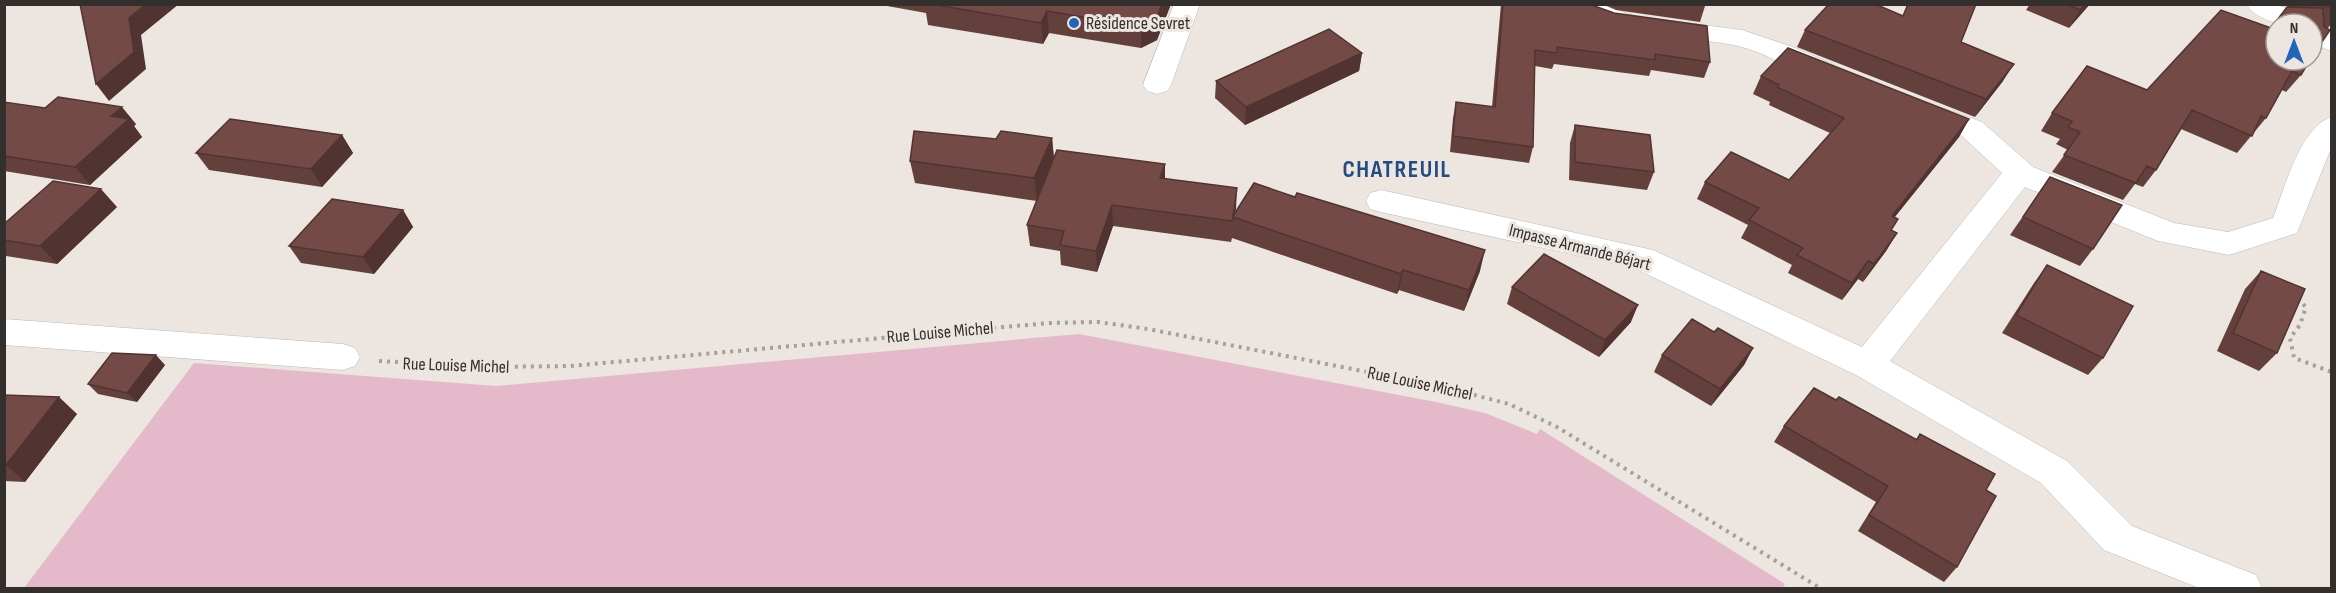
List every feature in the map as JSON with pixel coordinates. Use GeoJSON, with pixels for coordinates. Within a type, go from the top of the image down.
{"type":"FeatureCollection","features":[{"type":"Feature","properties":{"kind":"street"},"geometry":{"type":"LineString","coordinates":[[1157,85],[1186,4]]}},
{"type":"Feature","properties":{"kind":"street"},"geometry":{"type":"LineString","coordinates":[[1579,4],[1587,10],[1610,19],[1743,38],[1852,82]]}},
{"type":"Feature","properties":{"kind":"street"},"geometry":{"type":"LineString","coordinates":[[2259,4],[2273,12]]}},
{"type":"Feature","properties":{"kind":"street"},"geometry":{"type":"LineString","coordinates":[[1895,99],[1972,129],[2022,174],[2169,233],[2229,244],[2286,225],[2318,143],[2331,126]]}},
{"type":"Feature","properties":{"kind":"street"},"geometry":{"type":"LineString","coordinates":[[1868,365],[2011,182],[2022,174]]}},
{"type":"Feature","properties":{"kind":"street","name":"Impasse Armande Béjart"},"geometry":{"type":"LineString","coordinates":[[1381,201],[1642,258],[1868,365],[2054,472],[2118,538],[2242,588]]}},
{"type":"Feature","properties":{"kind":"street"},"geometry":{"type":"LineString","coordinates":[[4,332],[343,357]]}},
{"type":"Feature","properties":{"kind":"path"},"geometry":{"type":"LineString","coordinates":[[2290,291],[2306,307],[2300,326],[2290,338],[2294,357],[2331,372]]}},
{"type":"Feature","properties":{"kind":"path","name":"Rue Louise Michel"},"geometry":{"type":"LineString","coordinates":[[343,357],[414,364],[493,367],[570,366],[1049,323],[1098,322],[1148,329],[1444,387],[1509,404],[1557,427],[1820,588]]}},
{"type":"Feature","properties":{"kind":"shaded area"},"geometry":{"type":"Polygon","coordinates":[[[1079,334],[1436,402],[1485,413],[1537,434],[1540,429],[1785,584],[1783,587],[1785,588],[24,588],[194,363],[496,386],[1079,334]]]}},
{"type":"Feature","properties":{"kind":"building"},"geometry":{"type":"Polygon","coordinates":[[[80,4],[146,4],[129,18],[134,52],[96,84],[80,4]]]}},
{"type":"Feature","properties":{"kind":"building"},"geometry":{"type":"Polygon","coordinates":[[[931,4],[1162,4],[1156,19],[1141,27],[1047,11],[1041,23],[931,4]]]}},
{"type":"Feature","properties":{"kind":"building"},"geometry":{"type":"Polygon","coordinates":[[[1503,4],[1589,4],[1614,13],[1707,26],[1710,62],[1655,54],[1655,60],[1557,47],[1557,53],[1535,50],[1533,147],[1453,136],[1456,102],[1495,107],[1503,4]]]}},
{"type":"Feature","properties":{"kind":"building"},"geometry":{"type":"Polygon","coordinates":[[[1829,4],[1875,4],[1903,16],[1908,4],[1976,4],[1961,42],[2014,64],[1986,99],[1805,30],[1829,4]]]}},
{"type":"Feature","properties":{"kind":"building"},"geometry":{"type":"Polygon","coordinates":[[[2066,4],[2085,4],[2080,10],[2066,4]]]}},
{"type":"Feature","properties":{"kind":"building"},"geometry":{"type":"Polygon","coordinates":[[[2287,7],[2323,8],[2323,12],[2283,12],[2287,7]]]}},
{"type":"Feature","properties":{"kind":"building"},"geometry":{"type":"Polygon","coordinates":[[[2221,10],[2264,25],[2264,72],[2291,72],[2266,118],[2261,116],[2252,136],[2192,110],[2156,170],[2147,166],[2136,183],[2064,155],[2080,132],[2068,127],[2072,121],[2052,113],[2087,66],[2147,90],[2221,10]]]}},
{"type":"Feature","properties":{"kind":"building"},"geometry":{"type":"Polygon","coordinates":[[[2324,27],[2330,30],[2324,39],[2324,27]]]}},
{"type":"Feature","properties":{"kind":"building"},"geometry":{"type":"Polygon","coordinates":[[[1329,29],[1362,53],[1246,107],[1216,81],[1329,29]]]}},
{"type":"Feature","properties":{"kind":"building"},"geometry":{"type":"Polygon","coordinates":[[[1788,48],[1969,119],[1892,216],[1898,219],[1891,230],[1897,233],[1874,264],[1868,261],[1852,283],[1797,255],[1803,248],[1749,220],[1759,208],[1705,182],[1731,152],[1789,180],[1844,118],[1777,87],[1779,85],[1761,76],[1788,48]]]}},
{"type":"Feature","properties":{"kind":"building"},"geometry":{"type":"Polygon","coordinates":[[[58,97],[122,107],[111,116],[129,119],[75,167],[4,156],[4,102],[45,108],[58,97]]]}},
{"type":"Feature","properties":{"kind":"building"},"geometry":{"type":"Polygon","coordinates":[[[230,119],[342,135],[311,169],[196,153],[230,119]]]}},
{"type":"Feature","properties":{"kind":"building"},"geometry":{"type":"Polygon","coordinates":[[[1575,125],[1650,135],[1654,172],[1575,162],[1575,125]]]}},
{"type":"Feature","properties":{"kind":"building"},"geometry":{"type":"Polygon","coordinates":[[[914,131],[996,139],[1001,131],[1052,138],[1034,178],[910,161],[914,131]]]}},
{"type":"Feature","properties":{"kind":"building"},"geometry":{"type":"Polygon","coordinates":[[[1057,150],[1165,164],[1160,178],[1237,188],[1233,216],[1254,183],[1295,197],[1297,193],[1485,250],[1469,290],[1403,270],[1401,274],[1233,217],[1232,221],[1112,205],[1096,251],[1060,245],[1064,231],[1027,225],[1057,150]]]}},
{"type":"Feature","properties":{"kind":"building"},"geometry":{"type":"Polygon","coordinates":[[[2050,177],[2122,205],[2093,249],[2023,217],[2050,177]]]}},
{"type":"Feature","properties":{"kind":"building"},"geometry":{"type":"Polygon","coordinates":[[[53,181],[101,189],[40,246],[4,240],[4,224],[53,181]]]}},
{"type":"Feature","properties":{"kind":"building"},"geometry":{"type":"Polygon","coordinates":[[[332,199],[403,210],[363,257],[289,246],[332,199]]]}},
{"type":"Feature","properties":{"kind":"building"},"geometry":{"type":"Polygon","coordinates":[[[1544,254],[1638,305],[1605,340],[1512,287],[1544,254]]]}},
{"type":"Feature","properties":{"kind":"building"},"geometry":{"type":"Polygon","coordinates":[[[2047,265],[2133,306],[2103,358],[2016,315],[2047,265]]]}},
{"type":"Feature","properties":{"kind":"building"},"geometry":{"type":"Polygon","coordinates":[[[2261,271],[2305,289],[2277,353],[2233,333],[2261,271]]]}},
{"type":"Feature","properties":{"kind":"building"},"geometry":{"type":"Polygon","coordinates":[[[1692,319],[1714,332],[1718,328],[1753,348],[1720,389],[1662,355],[1692,319]]]}},
{"type":"Feature","properties":{"kind":"building"},"geometry":{"type":"Polygon","coordinates":[[[112,353],[156,355],[127,393],[88,384],[112,353]]]}},
{"type":"Feature","properties":{"kind":"building"},"geometry":{"type":"Polygon","coordinates":[[[1814,388],[1836,400],[1839,397],[1917,440],[1920,434],[1995,474],[1986,490],[1996,496],[1957,567],[1869,515],[1888,486],[1784,426],[1814,388]]]}},
{"type":"Feature","properties":{"kind":"building"},"geometry":{"type":"Polygon","coordinates":[[[4,395],[59,397],[6,465],[4,465],[4,395]]]}},
{"type":"Feature","properties":{"kind":"place","name":"Résidence Sevret"},"geometry":{"type":"Point","coordinates":[1074,23]}},
{"type":"Feature","properties":{"kind":"district","name":"CHATREUIL"},"geometry":{"type":"Point","coordinates":[1397,169]}}]}
